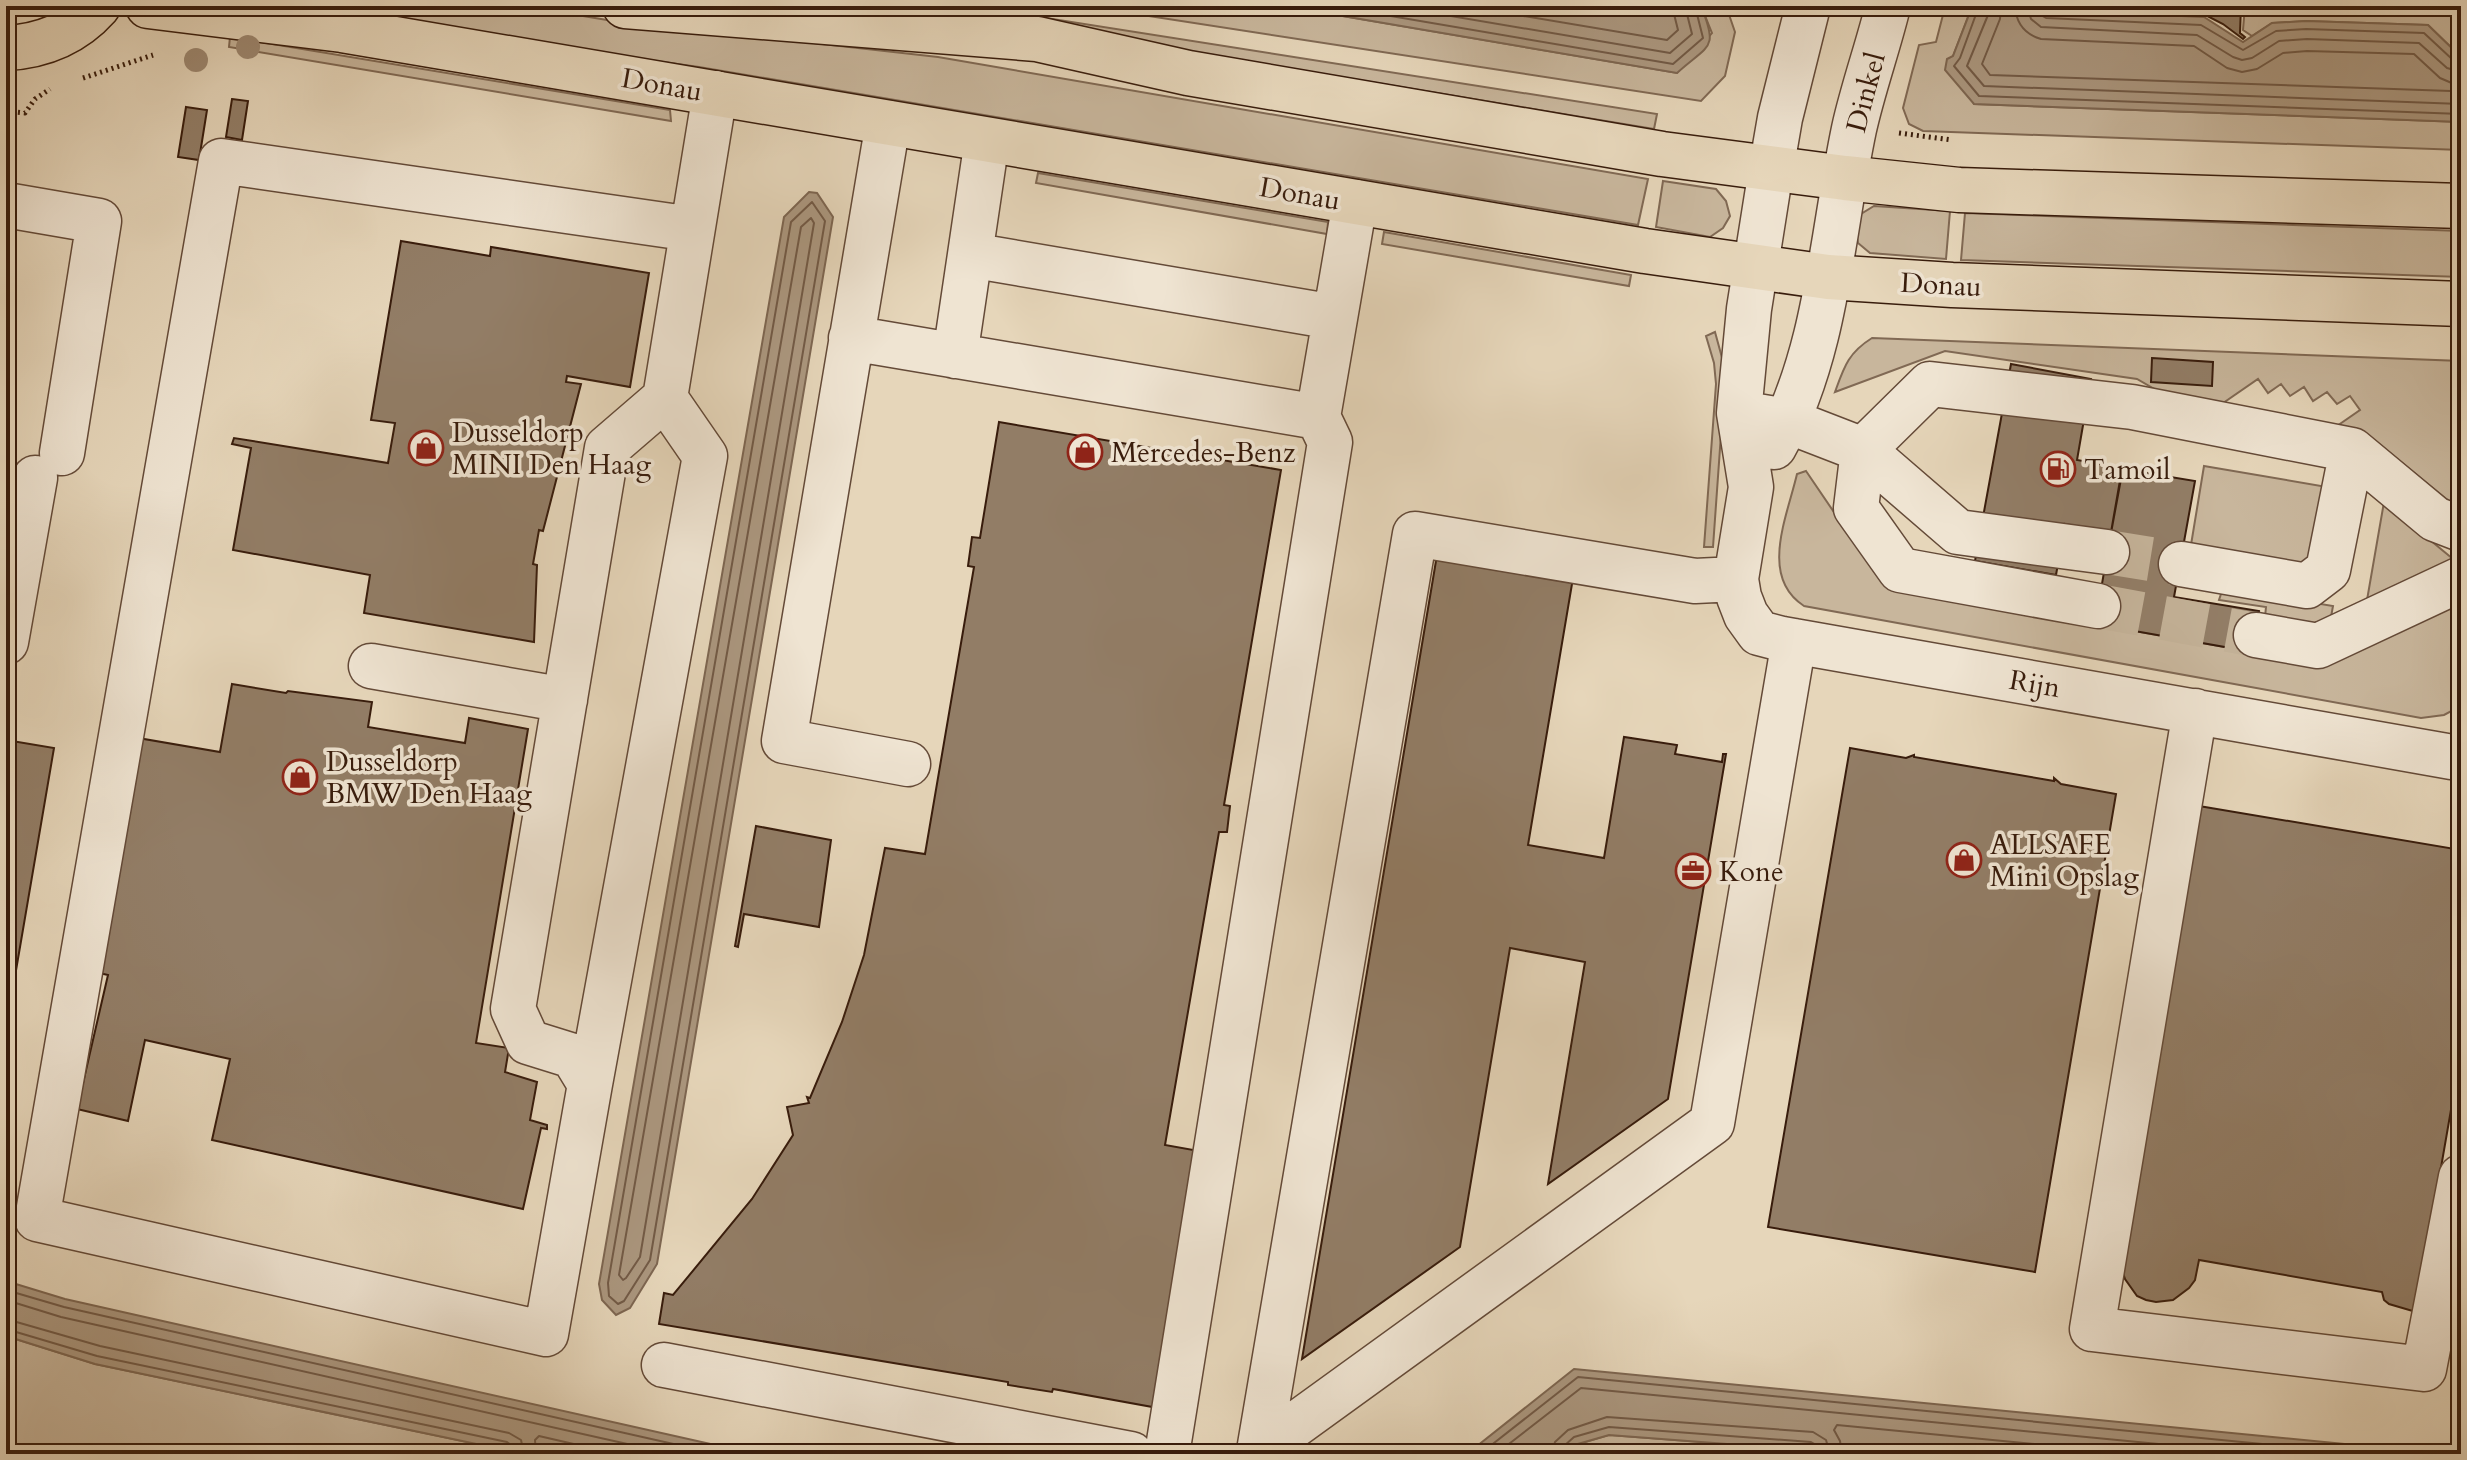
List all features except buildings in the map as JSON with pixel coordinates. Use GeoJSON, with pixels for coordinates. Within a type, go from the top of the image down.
{"type":"FeatureCollection","features":[{"type":"Feature","properties":{"kind":"main road"},"geometry":{"type":"LineString","coordinates":[[6,48],[28,47],[50,41],[70,31],[98,6]]}},
{"type":"Feature","properties":{"kind":"main road"},"geometry":{"type":"LineString","coordinates":[[625,6],[1037,39],[1188,73],[1771,170],[1959,190],[2461,206]]}},
{"type":"Feature","properties":{"kind":"main road","name":"Donau"},"geometry":{"type":"LineString","coordinates":[[162,8],[342,30],[1645,251],[1828,277],[1952,285],[2461,304]]}},
{"type":"Feature","properties":{"kind":"street"},"geometry":{"type":"LineString","coordinates":[[1771,170],[1780,118],[1808,6]]}},
{"type":"Feature","properties":{"kind":"street","name":"Dinkel"},"geometry":{"type":"LineString","coordinates":[[1828,277],[1854,127],[1888,6]]}},
{"type":"Feature","properties":{"kind":"street"},"geometry":{"type":"LineString","coordinates":[[590,1084],[573,1056],[528,1042],[513,1009],[607,448],[665,398],[715,93]]}},
{"type":"Feature","properties":{"kind":"street"},"geometry":{"type":"LineString","coordinates":[[888,123],[784,741],[908,764]]}},
{"type":"Feature","properties":{"kind":"street"},"geometry":{"type":"LineString","coordinates":[[955,356],[987,140]]}},
{"type":"Feature","properties":{"kind":"street"},"geometry":{"type":"LineString","coordinates":[[665,398],[705,456],[546,1334],[37,1219],[221,161],[692,229]]}},
{"type":"Feature","properties":{"kind":"street","name":"Rijn"},"geometry":{"type":"LineString","coordinates":[[1771,170],[1749,309],[1739,413],[1751,487],[1736,579],[1746,615],[1759,633],[2452,757],[2461,754]]}},
{"type":"Feature","properties":{"kind":"street"},"geometry":{"type":"LineString","coordinates":[[1167,1454],[1330,442],[1318,417],[1355,202]]}},
{"type":"Feature","properties":{"kind":"street"},"geometry":{"type":"LineString","coordinates":[[6,205],[99,221],[49,465],[6,642]]}},
{"type":"Feature","properties":{"kind":"street"},"geometry":{"type":"LineString","coordinates":[[970,255],[1334,317]]}},
{"type":"Feature","properties":{"kind":"street","name":"Rijn"},"geometry":{"type":"LineString","coordinates":[[1751,487],[1788,421],[1821,316],[1828,277]]}},
{"type":"Feature","properties":{"kind":"street"},"geometry":{"type":"LineString","coordinates":[[851,338],[1318,417]]}},
{"type":"Feature","properties":{"kind":"street"},"geometry":{"type":"LineString","coordinates":[[2098,606],[1900,570],[1856,508],[1863,450],[1930,384],[2132,407],[2352,450],[2435,519],[2461,529]]}},
{"type":"Feature","properties":{"kind":"street"},"geometry":{"type":"LineString","coordinates":[[1739,413],[1788,421],[1863,450],[1958,532],[2107,552]]}},
{"type":"Feature","properties":{"kind":"street"},"geometry":{"type":"LineString","coordinates":[[2181,564],[2307,586],[2328,570],[2352,450]]}},
{"type":"Feature","properties":{"kind":"street"},"geometry":{"type":"LineString","coordinates":[[1736,579],[1695,581],[1415,534],[1259,1451],[1712,1123],[1794,641]]}},
{"type":"Feature","properties":{"kind":"street"},"geometry":{"type":"LineString","coordinates":[[2256,635],[2318,646],[2461,579]]}},
{"type":"Feature","properties":{"kind":"street"},"geometry":{"type":"LineString","coordinates":[[371,666],[565,700]]}},
{"type":"Feature","properties":{"kind":"street"},"geometry":{"type":"LineString","coordinates":[[2195,711],[2092,1329],[2424,1369],[2461,1177]]}},
{"type":"Feature","properties":{"kind":"street"},"geometry":{"type":"LineString","coordinates":[[664,1365],[1131,1454]]}},
{"type":"Feature","properties":{"kind":"path"},"geometry":{"type":"LineString","coordinates":[[79,79],[161,52],[162,8]]}},
{"type":"Feature","properties":{"kind":"path"},"geometry":{"type":"LineString","coordinates":[[6,111],[25,113],[35,99],[53,87]]}},
{"type":"Feature","properties":{"kind":"shaded area"},"geometry":{"type":"Polygon","coordinates":[[[265,6],[523,6],[607,20],[938,57],[1648,179],[1638,225],[699,67],[265,6]]]}},
{"type":"Feature","properties":{"kind":"shaded area"},"geometry":{"type":"Polygon","coordinates":[[[824,6],[970,6],[1657,114],[1654,129],[1190,52],[824,6]]]}},
{"type":"Feature","properties":{"kind":"shaded area"},"geometry":{"type":"Polygon","coordinates":[[[1084,6],[1284,6],[1677,73],[1712,33],[1701,6],[1726,6],[1735,32],[1725,76],[1701,101],[1084,6]]]}},
{"type":"Feature","properties":{"kind":"shaded area"},"geometry":{"type":"Polygon","coordinates":[[[2245,6],[2461,6],[2461,57],[2428,25],[2306,21],[2272,23],[2252,36],[2243,30],[2245,6]]]}},
{"type":"Feature","properties":{"kind":"shaded area"},"geometry":{"type":"Polygon","coordinates":[[[1945,7],[1971,9],[1953,56],[1974,104],[2461,122],[2461,150],[1923,131],[1909,124],[1903,108],[1919,45],[1936,42],[1945,7]]]}},
{"type":"Feature","properties":{"kind":"shaded area"},"geometry":{"type":"Polygon","coordinates":[[[230,37],[670,110],[671,121],[229,47],[230,37]]]}},
{"type":"Feature","properties":{"kind":"shaded area"},"geometry":{"type":"Polygon","coordinates":[[[1038,173],[1328,222],[1327,234],[1036,183],[1038,173]]]}},
{"type":"Feature","properties":{"kind":"shaded area"},"geometry":{"type":"Polygon","coordinates":[[[1663,181],[1716,189],[1726,201],[1730,216],[1723,228],[1710,237],[1656,227],[1663,181]]]}},
{"type":"Feature","properties":{"kind":"shaded area"},"geometry":{"type":"Polygon","coordinates":[[[1874,206],[1950,211],[1946,259],[1870,253],[1858,243],[1855,228],[1861,214],[1874,206]]]}},
{"type":"Feature","properties":{"kind":"shaded area"},"geometry":{"type":"Polygon","coordinates":[[[1965,213],[2461,231],[2461,277],[1961,260],[1965,213]]]}},
{"type":"Feature","properties":{"kind":"shaded area"},"geometry":{"type":"Polygon","coordinates":[[[1384,232],[1631,275],[1629,286],[1382,244],[1384,232]]]}},
{"type":"Feature","properties":{"kind":"shaded area"},"geometry":{"type":"Polygon","coordinates":[[[1715,332],[1725,378],[1713,547],[1704,547],[1716,384],[1706,336],[1715,332]]]}},
{"type":"Feature","properties":{"kind":"shaded area"},"geometry":{"type":"Polygon","coordinates":[[[1872,338],[2461,361],[2461,511],[2374,440],[2337,426],[2360,410],[2350,396],[2337,404],[2327,392],[2313,401],[2304,387],[2290,396],[2281,384],[2268,393],[2258,379],[2213,410],[2182,405],[2137,379],[1945,351],[1835,392],[1848,361],[1857,349],[1872,338]]]}},
{"type":"Feature","properties":{"kind":"shaded area"},"geometry":{"type":"Polygon","coordinates":[[[2204,466],[2327,487],[2307,566],[2190,551],[2204,466]]]}},
{"type":"Feature","properties":{"kind":"shaded area"},"geometry":{"type":"Polygon","coordinates":[[[1806,471],[1876,574],[2095,624],[2253,652],[2461,602],[2461,706],[2444,715],[2421,718],[1804,606],[1790,594],[1779,563],[1783,527],[1797,474],[1806,471]]]}},
{"type":"Feature","properties":{"kind":"shaded area"},"geometry":{"type":"Polygon","coordinates":[[[2384,502],[2453,559],[2367,600],[2384,502]]]}},
{"type":"Feature","properties":{"kind":"shaded area"},"geometry":{"type":"Polygon","coordinates":[[[2223,588],[2333,606],[2331,617],[2314,625],[2265,617],[2266,607],[2219,600],[2223,588]]]}},
{"type":"Feature","properties":{"kind":"shaded area"},"geometry":{"type":"Polygon","coordinates":[[[6,1336],[95,1364],[524,1454],[6,1454],[6,1336]]]}},
{"type":"Feature","properties":{"kind":"shaded area"},"geometry":{"type":"Polygon","coordinates":[[[1609,1435],[1858,1454],[1566,1454],[1578,1444],[1609,1435]]]}},
{"type":"Feature","properties":{"kind":"water"},"geometry":{"type":"Polygon","coordinates":[[[1284,6],[1701,6],[1710,39],[1703,51],[1677,73],[1284,6]]]}},
{"type":"Feature","properties":{"kind":"water"},"geometry":{"type":"Polygon","coordinates":[[[1972,7],[2204,17],[2243,42],[2272,23],[2306,21],[2428,25],[2461,57],[2461,122],[1974,104],[1945,70],[1947,59],[1953,56],[1972,7]]]}},
{"type":"Feature","properties":{"kind":"water"},"geometry":{"type":"Polygon","coordinates":[[[809,192],[817,193],[833,217],[657,1264],[630,1308],[616,1315],[602,1300],[599,1284],[784,217],[809,192]]]}},
{"type":"Feature","properties":{"kind":"water"},"geometry":{"type":"Polygon","coordinates":[[[6,1281],[65,1299],[755,1454],[524,1454],[95,1364],[6,1336],[6,1281]]]}},
{"type":"Feature","properties":{"kind":"water"},"geometry":{"type":"Polygon","coordinates":[[[1574,1369],[2447,1454],[1858,1454],[1609,1435],[1578,1444],[1566,1454],[1467,1454],[1574,1369]]]}},
{"type":"Feature","properties":{"kind":"tunnel"},"geometry":{"type":"LineString","coordinates":[[2107,552],[2181,564]]}},
{"type":"Feature","properties":{"kind":"tunnel"},"geometry":{"type":"LineString","coordinates":[[2098,606],[2256,635]]}},
{"type":"Feature","properties":{"kind":"place","name":"Dusseldorp MINI Den Haag"},"geometry":{"type":"Point","coordinates":[426,448]}},
{"type":"Feature","properties":{"kind":"place","name":"Mercedes-Benz"},"geometry":{"type":"Point","coordinates":[1085,452]}},
{"type":"Feature","properties":{"kind":"place","name":"Tamoil"},"geometry":{"type":"Point","coordinates":[2058,469]}},
{"type":"Feature","properties":{"kind":"place","name":"Dusseldorp BMW Den Haag"},"geometry":{"type":"Point","coordinates":[300,777]}},
{"type":"Feature","properties":{"kind":"place","name":"ALLSAFE Mini Opslag"},"geometry":{"type":"Point","coordinates":[1964,860]}},
{"type":"Feature","properties":{"kind":"place","name":"Kone"},"geometry":{"type":"Point","coordinates":[1693,871]}}]}
